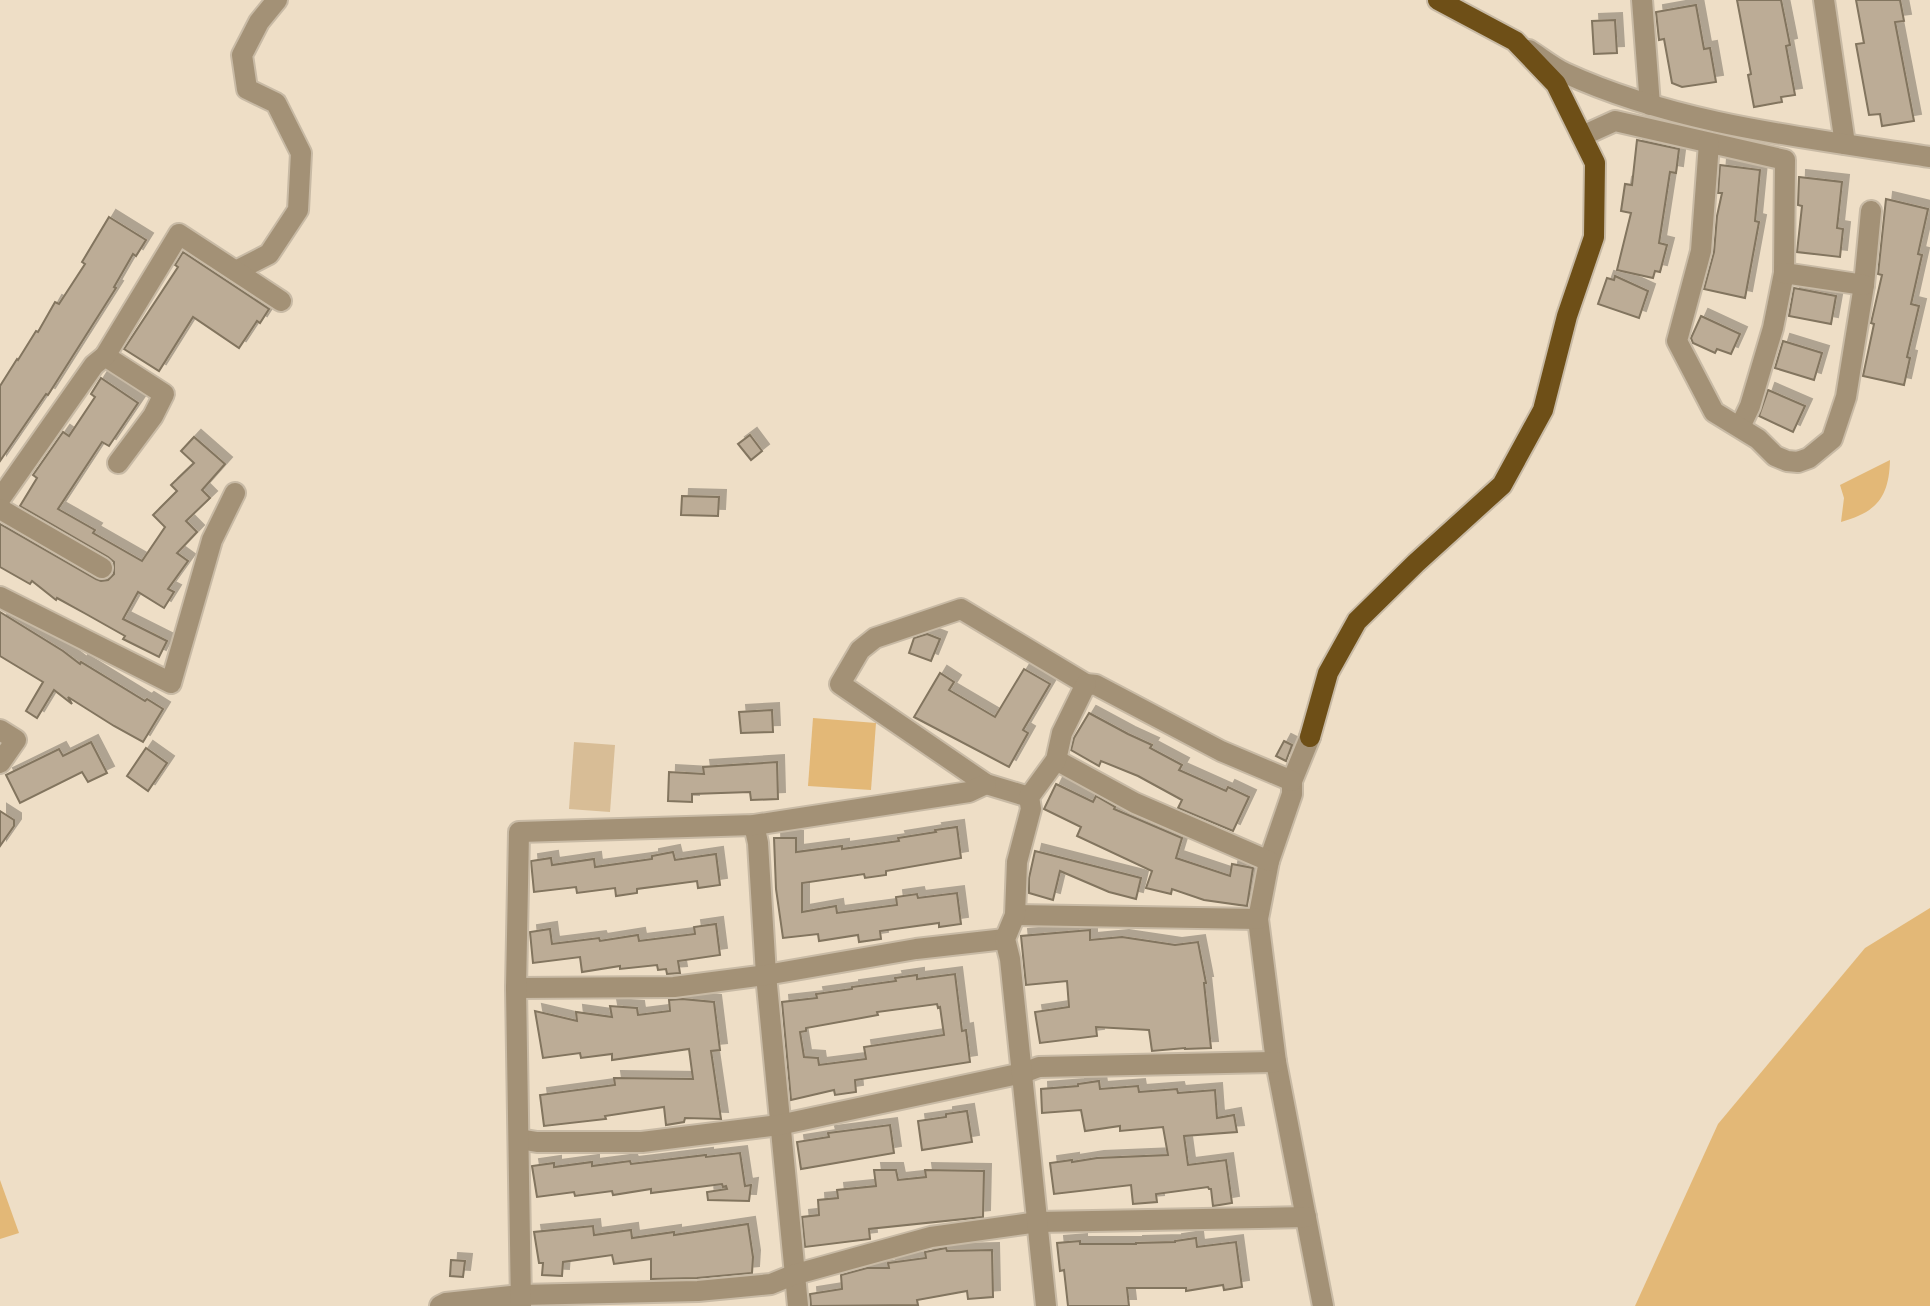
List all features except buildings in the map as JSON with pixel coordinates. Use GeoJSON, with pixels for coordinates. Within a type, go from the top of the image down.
{"type":"FeatureCollection","features":[{"type":"Feature","properties":{"kind":"main road"},"geometry":{"type":"LineString","coordinates":[[1310,737],[1328,673],[1357,621],[1502,485],[1543,410],[1567,316],[1594,237],[1595,163],[1556,84],[1515,41],[1438,0]]}},
{"type":"Feature","properties":{"kind":"street"},"geometry":{"type":"LineString","coordinates":[[236,271],[269,254],[298,210],[301,153],[276,103],[247,89],[242,55],[259,22],[277,0]]}},
{"type":"Feature","properties":{"kind":"street"},"geometry":{"type":"LineString","coordinates":[[1642,0],[1650,105]]}},
{"type":"Feature","properties":{"kind":"street"},"geometry":{"type":"LineString","coordinates":[[1824,0],[1845,144]]}},
{"type":"Feature","properties":{"kind":"street"},"geometry":{"type":"LineString","coordinates":[[1515,41],[1563,72],[1650,105],[1784,136],[1930,157]]}},
{"type":"Feature","properties":{"kind":"street"},"geometry":{"type":"LineString","coordinates":[[1582,136],[1615,121],[1785,160],[1784,273],[1773,328],[1750,406],[1740,427]]}},
{"type":"Feature","properties":{"kind":"street"},"geometry":{"type":"LineString","coordinates":[[1709,143],[1701,251],[1677,341],[1714,412],[1758,439],[1775,456],[1787,461],[1798,462],[1809,458],[1832,439],[1846,397],[1864,285],[1871,211]]}},
{"type":"Feature","properties":{"kind":"street"},"geometry":{"type":"LineString","coordinates":[[0,499],[94,365],[105,356],[179,234],[281,301]]}},
{"type":"Feature","properties":{"kind":"street"},"geometry":{"type":"LineString","coordinates":[[1784,273],[1864,285]]}},
{"type":"Feature","properties":{"kind":"street"},"geometry":{"type":"LineString","coordinates":[[105,356],[164,394],[153,416],[118,463]]}},
{"type":"Feature","properties":{"kind":"street"},"geometry":{"type":"LineString","coordinates":[[0,597],[171,683],[212,540],[235,493]]}},
{"type":"Feature","properties":{"kind":"street"},"geometry":{"type":"LineString","coordinates":[[0,509],[102,568]]}},
{"type":"Feature","properties":{"kind":"street"},"geometry":{"type":"LineString","coordinates":[[1029,797],[986,784],[840,684],[860,650],[875,638],[961,609],[1086,684],[1096,685],[1221,751],[1292,781]]}},
{"type":"Feature","properties":{"kind":"street"},"geometry":{"type":"LineString","coordinates":[[1046,1306],[1023,1073],[1005,939],[1015,915],[1017,862],[1031,809],[1029,797],[1056,760],[1062,733],[1086,684]]}},
{"type":"Feature","properties":{"kind":"street"},"geometry":{"type":"LineString","coordinates":[[0,730],[16,740],[0,763]]}},
{"type":"Feature","properties":{"kind":"street"},"geometry":{"type":"LineString","coordinates":[[1310,737],[1292,781],[1292,794],[1269,861],[1258,919],[1276,1062],[1323,1306]]}},
{"type":"Feature","properties":{"kind":"street"},"geometry":{"type":"LineString","coordinates":[[1056,760],[1135,803],[1269,861]]}},
{"type":"Feature","properties":{"kind":"street"},"geometry":{"type":"LineString","coordinates":[[521,1300],[516,988],[519,832],[754,825],[969,792],[986,784]]}},
{"type":"Feature","properties":{"kind":"street"},"geometry":{"type":"LineString","coordinates":[[754,825],[758,843],[779,1125],[798,1306]]}},
{"type":"Feature","properties":{"kind":"street"},"geometry":{"type":"LineString","coordinates":[[1015,915],[1258,919]]}},
{"type":"Feature","properties":{"kind":"street"},"geometry":{"type":"LineString","coordinates":[[516,988],[674,987],[766,975],[916,949],[1005,939]]}},
{"type":"Feature","properties":{"kind":"street"},"geometry":{"type":"LineString","coordinates":[[519,1139],[537,1142],[642,1142],[779,1125],[1039,1067],[1276,1062]]}},
{"type":"Feature","properties":{"kind":"street"},"geometry":{"type":"LineString","coordinates":[[440,1306],[446,1303],[698,1291],[771,1284],[793,1275],[931,1237],[1038,1222],[1306,1217]]}},
{"type":"Feature","properties":{"kind":"shaded area"},"geometry":{"type":"Polygon","coordinates":[[[1890,460],[1887,484],[1879,501],[1864,513],[1841,522],[1844,498],[1840,485],[1890,460]]]}},
{"type":"Feature","properties":{"kind":"shaded area"},"geometry":{"type":"Polygon","coordinates":[[[813,718],[876,723],[871,790],[808,786],[813,718]]]}},
{"type":"Feature","properties":{"kind":"shaded area"},"geometry":{"type":"Polygon","coordinates":[[[574,742],[615,745],[610,812],[569,809],[574,742]]]}},
{"type":"Feature","properties":{"kind":"shaded area"},"geometry":{"type":"Polygon","coordinates":[[[1930,908],[1930,1306],[1635,1306],[1718,1124],[1865,948],[1930,908]]]}},
{"type":"Feature","properties":{"kind":"shaded area"},"geometry":{"type":"Polygon","coordinates":[[[0,1180],[19,1233],[0,1239],[0,1180]]]}}]}
